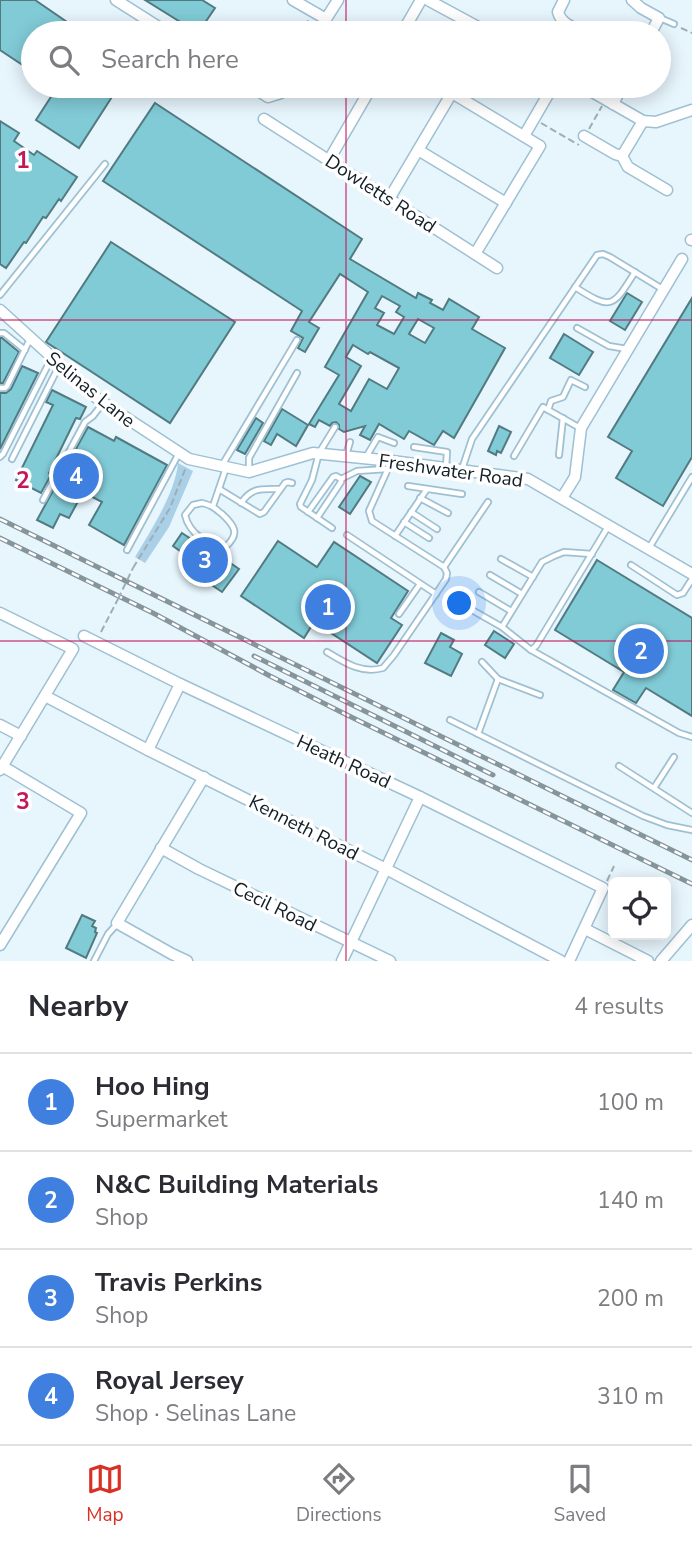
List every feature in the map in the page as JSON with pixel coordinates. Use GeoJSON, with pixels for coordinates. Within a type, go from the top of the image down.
{"type":"FeatureCollection","features":[{"type":"Feature","properties":{"kind":"street"},"geometry":{"type":"LineString","coordinates":[[116,0],[149,21]]}},
{"type":"Feature","properties":{"kind":"street"},"geometry":{"type":"LineString","coordinates":[[293,0],[323,18]]}},
{"type":"Feature","properties":{"kind":"street"},"geometry":{"type":"LineString","coordinates":[[322,21],[338,0]]}},
{"type":"Feature","properties":{"kind":"street"},"geometry":{"type":"LineString","coordinates":[[409,21],[421,0]]}},
{"type":"Feature","properties":{"kind":"street"},"geometry":{"type":"LineString","coordinates":[[428,0],[466,21]]}},
{"type":"Feature","properties":{"kind":"street"},"geometry":{"type":"LineString","coordinates":[[563,21],[558,12],[564,0]]}},
{"type":"Feature","properties":{"kind":"street"},"geometry":{"type":"LineString","coordinates":[[632,0],[659,18],[657,21]]}},
{"type":"Feature","properties":{"kind":"street"},"geometry":{"type":"LineString","coordinates":[[329,160],[365,98]]}},
{"type":"Feature","properties":{"kind":"street"},"geometry":{"type":"LineString","coordinates":[[389,199],[449,98]]}},
{"type":"Feature","properties":{"kind":"street"},"geometry":{"type":"LineString","coordinates":[[467,98],[540,146],[475,254]]}},
{"type":"Feature","properties":{"kind":"street"},"geometry":{"type":"LineString","coordinates":[[524,136],[546,98]]}},
{"type":"Feature","properties":{"kind":"street"},"geometry":{"type":"LineString","coordinates":[[603,98],[643,121],[656,122],[692,110]]}},
{"type":"Feature","properties":{"kind":"street"},"geometry":{"type":"LineString","coordinates":[[610,102],[613,98]]}},
{"type":"Feature","properties":{"kind":"street","name":"Dowletts Road"},"geometry":{"type":"LineString","coordinates":[[264,119],[497,268]]}},
{"type":"Feature","properties":{"kind":"street"},"geometry":{"type":"LineString","coordinates":[[622,156],[643,121]]}},
{"type":"Feature","properties":{"kind":"street"},"geometry":{"type":"LineString","coordinates":[[584,136],[622,156],[628,167],[667,190]]}},
{"type":"Feature","properties":{"kind":"street"},"geometry":{"type":"LineString","coordinates":[[418,150],[506,203]]}},
{"type":"Feature","properties":{"kind":"street"},"geometry":{"type":"LineString","coordinates":[[562,498],[575,477],[581,428],[682,259]]}},
{"type":"Feature","properties":{"kind":"street","name":"Selinas Lane"},"geometry":{"type":"LineString","coordinates":[[0,310],[104,403],[184,457]]}},
{"type":"Feature","properties":{"kind":"street","name":"Freshwater Road"},"geometry":{"type":"LineString","coordinates":[[184,457],[249,472],[319,453],[365,458],[390,465],[446,468],[528,479],[649,548],[692,577]]}},
{"type":"Feature","properties":{"kind":"street"},"geometry":{"type":"LineString","coordinates":[[0,613],[74,649],[1,768],[81,813],[0,945]]}},
{"type":"Feature","properties":{"kind":"street","name":"Heath Road"},"geometry":{"type":"LineString","coordinates":[[84,636],[603,888]]}},
{"type":"Feature","properties":{"kind":"street"},"geometry":{"type":"LineString","coordinates":[[148,750],[180,684]]}},
{"type":"Feature","properties":{"kind":"street","name":"Kenneth Road"},"geometry":{"type":"LineString","coordinates":[[45,696],[561,961]]}},
{"type":"Feature","properties":{"kind":"street"},"geometry":{"type":"LineString","coordinates":[[0,725],[21,736]]}},
{"type":"Feature","properties":{"kind":"street"},"geometry":{"type":"LineString","coordinates":[[187,961],[171,958],[117,923],[204,777]]}},
{"type":"Feature","properties":{"kind":"street"},"geometry":{"type":"LineString","coordinates":[[342,961],[419,797]]}},
{"type":"Feature","properties":{"kind":"street","name":"Cecil Road"},"geometry":{"type":"LineString","coordinates":[[161,848],[390,961]]}},
{"type":"Feature","properties":{"kind":"street"},"geometry":{"type":"LineString","coordinates":[[569,961],[603,888]]}},
{"type":"Feature","properties":{"kind":"street"},"geometry":{"type":"LineString","coordinates":[[662,961],[692,925]]}},
{"type":"Feature","properties":{"kind":"street"},"geometry":{"type":"LineString","coordinates":[[585,929],[648,961]]}},
{"type":"Feature","properties":{"kind":"lane"},"geometry":{"type":"LineString","coordinates":[[659,18],[666,21]]}},
{"type":"Feature","properties":{"kind":"lane"},"geometry":{"type":"LineString","coordinates":[[0,295],[105,164]]}},
{"type":"Feature","properties":{"kind":"lane"},"geometry":{"type":"LineString","coordinates":[[462,470],[472,439],[595,258],[601,254],[610,257],[664,290]]}},
{"type":"Feature","properties":{"kind":"lane"},"geometry":{"type":"LineString","coordinates":[[575,287],[597,301],[608,303],[618,298],[635,272]]}},
{"type":"Feature","properties":{"kind":"lane"},"geometry":{"type":"LineString","coordinates":[[577,328],[609,346],[628,349]]}},
{"type":"Feature","properties":{"kind":"lane"},"geometry":{"type":"LineString","coordinates":[[0,333],[4,333],[25,350]]}},
{"type":"Feature","properties":{"kind":"lane"},"geometry":{"type":"LineString","coordinates":[[0,388],[7,386],[31,339]]}},
{"type":"Feature","properties":{"kind":"lane"},"geometry":{"type":"LineString","coordinates":[[213,506],[225,462],[297,340]]}},
{"type":"Feature","properties":{"kind":"lane"},"geometry":{"type":"LineString","coordinates":[[0,457],[56,362]]}},
{"type":"Feature","properties":{"kind":"lane"},"geometry":{"type":"LineString","coordinates":[[12,459],[56,362]]}},
{"type":"Feature","properties":{"kind":"lane"},"geometry":{"type":"LineString","coordinates":[[249,472],[249,458],[297,373]]}},
{"type":"Feature","properties":{"kind":"lane"},"geometry":{"type":"LineString","coordinates":[[548,410],[551,401],[563,397],[571,380],[585,387]]}},
{"type":"Feature","properties":{"kind":"lane"},"geometry":{"type":"LineString","coordinates":[[43,500],[85,422],[104,403]]}},
{"type":"Feature","properties":{"kind":"lane"},"geometry":{"type":"LineString","coordinates":[[514,456],[543,407],[581,428]]}},
{"type":"Feature","properties":{"kind":"lane"},"geometry":{"type":"LineString","coordinates":[[559,455],[563,418]]}},
{"type":"Feature","properties":{"kind":"lane"},"geometry":{"type":"LineString","coordinates":[[332,528],[307,512],[300,504],[312,480],[319,453],[335,427]]}},
{"type":"Feature","properties":{"kind":"lane"},"geometry":{"type":"LineString","coordinates":[[365,458],[378,437],[394,443]]}},
{"type":"Feature","properties":{"kind":"lane"},"geometry":{"type":"LineString","coordinates":[[345,456],[350,442]]}},
{"type":"Feature","properties":{"kind":"lane"},"geometry":{"type":"LineString","coordinates":[[414,447],[447,452],[446,468]]}},
{"type":"Feature","properties":{"kind":"lane"},"geometry":{"type":"LineString","coordinates":[[127,550],[184,457]]}},
{"type":"Feature","properties":{"kind":"lane"},"geometry":{"type":"LineString","coordinates":[[317,518],[341,480],[357,471],[390,465]]}},
{"type":"Feature","properties":{"kind":"lane"},"geometry":{"type":"LineString","coordinates":[[327,652],[356,668],[383,668],[446,579],[444,567],[372,521],[369,511],[390,465]]}},
{"type":"Feature","properties":{"kind":"lane"},"geometry":{"type":"LineString","coordinates":[[307,512],[333,477],[341,480]]}},
{"type":"Feature","properties":{"kind":"lane"},"geometry":{"type":"LineString","coordinates":[[649,548],[692,477]]}},
{"type":"Feature","properties":{"kind":"lane"},"geometry":{"type":"LineString","coordinates":[[219,489],[262,514],[279,489],[285,483],[292,483]]}},
{"type":"Feature","properties":{"kind":"lane"},"geometry":{"type":"LineString","coordinates":[[408,486],[462,494]]}},
{"type":"Feature","properties":{"kind":"lane"},"geometry":{"type":"LineString","coordinates":[[241,503],[254,491],[279,489]]}},
{"type":"Feature","properties":{"kind":"lane"},"geometry":{"type":"LineString","coordinates":[[394,536],[426,489]]}},
{"type":"Feature","properties":{"kind":"lane"},"geometry":{"type":"LineString","coordinates":[[420,498],[448,513]]}},
{"type":"Feature","properties":{"kind":"lane"},"geometry":{"type":"LineString","coordinates":[[444,567],[488,502]]}},
{"type":"Feature","properties":{"kind":"lane"},"geometry":{"type":"LineString","coordinates":[[202,503],[213,506],[232,523],[235,532],[231,542],[225,547],[215,546],[195,533],[187,524],[185,515],[193,505],[202,503]]}},
{"type":"Feature","properties":{"kind":"lane"},"geometry":{"type":"LineString","coordinates":[[411,512],[437,529]]}},
{"type":"Feature","properties":{"kind":"lane"},"geometry":{"type":"LineString","coordinates":[[404,522],[429,538]]}},
{"type":"Feature","properties":{"kind":"lane"},"geometry":{"type":"LineString","coordinates":[[531,650],[536,646],[609,525]]}},
{"type":"Feature","properties":{"kind":"lane"},"geometry":{"type":"LineString","coordinates":[[347,535],[436,594]]}},
{"type":"Feature","properties":{"kind":"lane"},"geometry":{"type":"LineString","coordinates":[[502,627],[542,562],[564,552],[592,554]]}},
{"type":"Feature","properties":{"kind":"lane"},"geometry":{"type":"LineString","coordinates":[[501,559],[533,577]]}},
{"type":"Feature","properties":{"kind":"lane"},"geometry":{"type":"LineString","coordinates":[[631,565],[677,594],[683,593],[692,577]]}},
{"type":"Feature","properties":{"kind":"lane"},"geometry":{"type":"LineString","coordinates":[[490,575],[522,594]]}},
{"type":"Feature","properties":{"kind":"lane"},"geometry":{"type":"LineString","coordinates":[[399,614],[420,584]]}},
{"type":"Feature","properties":{"kind":"lane"},"geometry":{"type":"LineString","coordinates":[[479,592],[511,611]]}},
{"type":"Feature","properties":{"kind":"lane"},"geometry":{"type":"LineString","coordinates":[[472,610],[502,627],[531,650],[679,733],[692,737]]}},
{"type":"Feature","properties":{"kind":"lane"},"geometry":{"type":"LineString","coordinates":[[482,662],[498,679],[540,695]]}},
{"type":"Feature","properties":{"kind":"lane"},"geometry":{"type":"LineString","coordinates":[[478,734],[498,679]]}},
{"type":"Feature","properties":{"kind":"lane"},"geometry":{"type":"LineString","coordinates":[[450,720],[643,816],[692,830]]}},
{"type":"Feature","properties":{"kind":"lane"},"geometry":{"type":"LineString","coordinates":[[654,788],[674,757]]}},
{"type":"Feature","properties":{"kind":"lane"},"geometry":{"type":"LineString","coordinates":[[619,766],[692,813]]}},
{"type":"Feature","properties":{"kind":"lane"},"geometry":{"type":"LineString","coordinates":[[94,961],[117,923]]}},
{"type":"Feature","properties":{"kind":"path"},"geometry":{"type":"LineString","coordinates":[[313,21],[323,18],[328,21]]}},
{"type":"Feature","properties":{"kind":"path"},"geometry":{"type":"LineString","coordinates":[[674,24],[692,33]]}},
{"type":"Feature","properties":{"kind":"path"},"geometry":{"type":"LineString","coordinates":[[534,119],[579,145],[610,102]]}},
{"type":"Feature","properties":{"kind":"path"},"geometry":{"type":"LineString","coordinates":[[96,643],[138,559],[170,508],[184,457]]}},
{"type":"Feature","properties":{"kind":"path"},"geometry":{"type":"LineString","coordinates":[[603,888],[614,866]]}},
{"type":"Feature","properties":{"kind":"shaded area"},"geometry":{"type":"Polygon","coordinates":[[[178,463],[193,471],[169,527],[145,563],[135,557],[167,499],[178,463]]]}},
{"type":"Feature","properties":{"kind":"building"},"geometry":{"type":"Polygon","coordinates":[[[0,0],[35,0],[66,21],[21,21],[21,64],[0,50],[0,0]]]}},
{"type":"Feature","properties":{"kind":"building"},"geometry":{"type":"Polygon","coordinates":[[[145,0],[202,0],[215,8],[206,21],[179,21],[145,0]]]}},
{"type":"Feature","properties":{"kind":"building"},"geometry":{"type":"Polygon","coordinates":[[[50,98],[111,98],[79,148],[36,120],[50,98]]]}},
{"type":"Feature","properties":{"kind":"building"},"geometry":{"type":"Polygon","coordinates":[[[155,103],[362,239],[350,259],[416,298],[418,293],[432,300],[430,303],[443,310],[449,299],[479,317],[472,329],[505,348],[454,438],[443,431],[434,445],[409,431],[404,439],[379,424],[370,440],[360,435],[365,426],[344,432],[336,422],[330,426],[319,420],[315,427],[309,424],[339,375],[325,367],[368,292],[340,274],[309,322],[319,328],[305,352],[298,348],[303,338],[291,331],[302,311],[103,181],[155,103]],[[382,296],[375,308],[384,313],[377,325],[394,334],[404,317],[396,312],[400,306],[382,296]],[[418,319],[409,334],[425,343],[434,328],[418,319]],[[353,345],[346,357],[361,366],[339,404],[351,411],[369,379],[387,389],[399,368],[353,345]]]}},
{"type":"Feature","properties":{"kind":"building"},"geometry":{"type":"Polygon","coordinates":[[[0,121],[19,133],[14,141],[34,155],[37,151],[77,177],[61,201],[59,199],[46,218],[43,217],[6,268],[0,264],[0,121]]]}},
{"type":"Feature","properties":{"kind":"building"},"geometry":{"type":"Polygon","coordinates":[[[111,242],[235,322],[170,423],[46,342],[111,242]]]}},
{"type":"Feature","properties":{"kind":"building"},"geometry":{"type":"Polygon","coordinates":[[[627,293],[642,302],[625,330],[610,321],[627,293]]]}},
{"type":"Feature","properties":{"kind":"building"},"geometry":{"type":"Polygon","coordinates":[[[692,298],[692,457],[663,506],[616,478],[632,451],[608,437],[692,298]]]}},
{"type":"Feature","properties":{"kind":"building"},"geometry":{"type":"Polygon","coordinates":[[[564,334],[593,352],[579,375],[550,358],[564,334]]]}},
{"type":"Feature","properties":{"kind":"building"},"geometry":{"type":"Polygon","coordinates":[[[0,338],[19,352],[3,383],[0,383],[0,338]]]}},
{"type":"Feature","properties":{"kind":"building"},"geometry":{"type":"Polygon","coordinates":[[[22,366],[38,373],[0,449],[0,393],[11,389],[22,366]]]}},
{"type":"Feature","properties":{"kind":"building"},"geometry":{"type":"Polygon","coordinates":[[[52,390],[86,407],[80,419],[76,418],[41,493],[16,480],[53,405],[46,402],[52,390]]]}},
{"type":"Feature","properties":{"kind":"building"},"geometry":{"type":"Polygon","coordinates":[[[282,409],[308,425],[296,446],[277,434],[271,445],[264,441],[282,409]]]}},
{"type":"Feature","properties":{"kind":"building"},"geometry":{"type":"Polygon","coordinates":[[[256,418],[263,423],[245,454],[237,450],[256,418]]]}},
{"type":"Feature","properties":{"kind":"building"},"geometry":{"type":"Polygon","coordinates":[[[499,426],[511,432],[501,453],[497,451],[496,455],[488,451],[499,426]]]}},
{"type":"Feature","properties":{"kind":"building"},"geometry":{"type":"Polygon","coordinates":[[[88,427],[114,441],[116,437],[167,465],[124,545],[89,525],[102,502],[83,492],[69,518],[60,514],[53,528],[37,520],[88,427]]]}},
{"type":"Feature","properties":{"kind":"building"},"geometry":{"type":"Polygon","coordinates":[[[360,476],[371,482],[350,514],[339,507],[360,476]]]}},
{"type":"Feature","properties":{"kind":"building"},"geometry":{"type":"Polygon","coordinates":[[[182,533],[239,569],[222,592],[181,564],[187,556],[173,546],[182,533]]]}},
{"type":"Feature","properties":{"kind":"building"},"geometry":{"type":"Polygon","coordinates":[[[278,541],[317,567],[334,542],[408,591],[391,618],[402,625],[377,663],[314,622],[304,638],[241,596],[278,541]]]}},
{"type":"Feature","properties":{"kind":"building"},"geometry":{"type":"Polygon","coordinates":[[[597,560],[692,618],[692,716],[646,688],[636,703],[613,690],[624,672],[555,630],[597,560]]]}},
{"type":"Feature","properties":{"kind":"building"},"geometry":{"type":"Polygon","coordinates":[[[494,631],[514,644],[505,658],[485,645],[494,631]]]}},
{"type":"Feature","properties":{"kind":"building"},"geometry":{"type":"Polygon","coordinates":[[[441,633],[454,640],[450,647],[462,654],[451,676],[425,663],[441,633]]]}},
{"type":"Feature","properties":{"kind":"building"},"geometry":{"type":"Polygon","coordinates":[[[82,915],[95,921],[92,926],[97,933],[86,958],[66,948],[82,915]]]}},
{"type":"Feature","properties":{"kind":"railway"},"geometry":{"type":"LineString","coordinates":[[0,519],[692,860]]}},
{"type":"Feature","properties":{"kind":"railway"},"geometry":{"type":"LineString","coordinates":[[0,538],[153,613],[341,712],[692,884]]}},
{"type":"Feature","properties":{"kind":"railway"},"geometry":{"type":"LineString","coordinates":[[254,656],[493,775]]}},
{"type":"Feature","properties":{"kind":"place","name":"Royal Jersey"},"geometry":{"type":"Point","coordinates":[76,476]}},
{"type":"Feature","properties":{"kind":"place","name":"Travis Perkins"},"geometry":{"type":"Point","coordinates":[205,560]}},
{"type":"Feature","properties":{"kind":"place","name":"Hoo Hing"},"geometry":{"type":"Point","coordinates":[328,607]}},
{"type":"Feature","properties":{"kind":"place","name":"N&C Building Materials"},"geometry":{"type":"Point","coordinates":[641,651]}}]}
